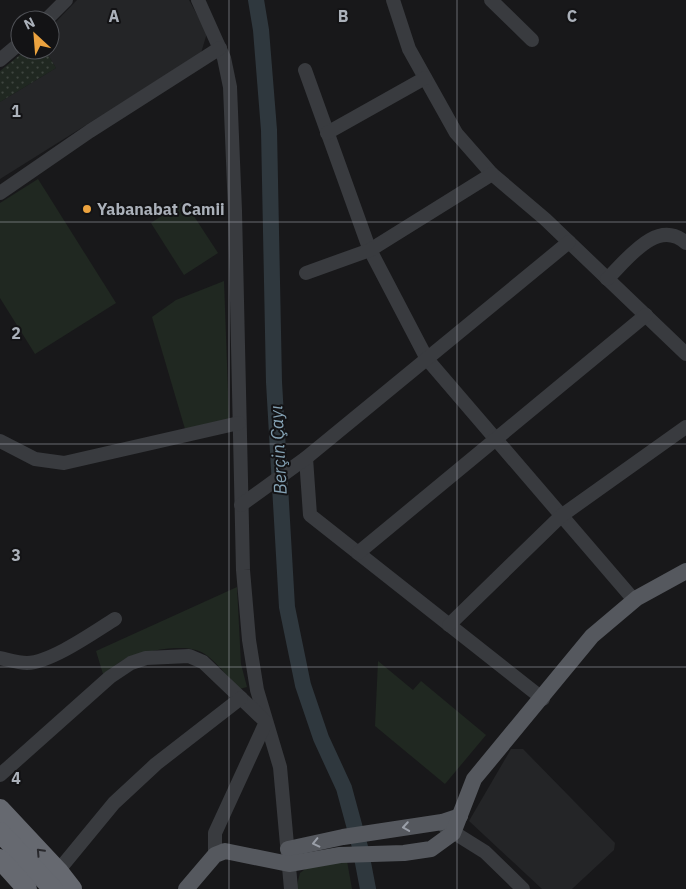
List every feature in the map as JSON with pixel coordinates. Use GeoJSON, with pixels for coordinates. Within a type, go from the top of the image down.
{"type":"FeatureCollection","features":[{"type":"Feature","properties":{"kind":"highway"},"geometry":{"type":"LineString","coordinates":[[0,809],[56,880]]}},
{"type":"Feature","properties":{"kind":"highway"},"geometry":{"type":"LineString","coordinates":[[0,832],[56,880],[72,889]]}},
{"type":"Feature","properties":{"kind":"highway"},"geometry":{"type":"LineString","coordinates":[[0,859],[27,889]]}},
{"type":"Feature","properties":{"kind":"highway"},"geometry":{"type":"LineString","coordinates":[[0,876],[13,889]]}},
{"type":"Feature","properties":{"kind":"main road"},"geometry":{"type":"LineString","coordinates":[[186,889],[215,855],[225,851],[289,857],[404,853],[431,849],[453,833],[474,779],[543,699],[592,636],[634,600],[686,571]]}},
{"type":"Feature","properties":{"kind":"main road"},"geometry":{"type":"LineString","coordinates":[[289,857],[343,837],[439,822],[460,816]]}},
{"type":"Feature","properties":{"kind":"street"},"geometry":{"type":"LineString","coordinates":[[56,10],[66,0]]}},
{"type":"Feature","properties":{"kind":"street"},"geometry":{"type":"LineString","coordinates":[[198,0],[220,48],[230,87],[236,211],[239,423],[249,640],[257,690],[280,767],[291,889]]}},
{"type":"Feature","properties":{"kind":"street"},"geometry":{"type":"LineString","coordinates":[[393,0],[409,49],[456,133],[492,174],[569,242],[686,354]]}},
{"type":"Feature","properties":{"kind":"street"},"geometry":{"type":"LineString","coordinates":[[491,0],[532,40]]}},
{"type":"Feature","properties":{"kind":"street"},"geometry":{"type":"LineString","coordinates":[[0,193],[90,131],[220,48]]}},
{"type":"Feature","properties":{"kind":"street"},"geometry":{"type":"LineString","coordinates":[[0,60],[10,52]]}},
{"type":"Feature","properties":{"kind":"street"},"geometry":{"type":"LineString","coordinates":[[305,70],[370,250],[427,359],[634,600]]}},
{"type":"Feature","properties":{"kind":"street"},"geometry":{"type":"LineString","coordinates":[[327,133],[425,78]]}},
{"type":"Feature","properties":{"kind":"street"},"geometry":{"type":"LineString","coordinates":[[306,273],[370,250],[492,174]]}},
{"type":"Feature","properties":{"kind":"street"},"geometry":{"type":"LineString","coordinates":[[607,279],[644,243],[655,237],[673,235],[686,243]]}},
{"type":"Feature","properties":{"kind":"street"},"geometry":{"type":"LineString","coordinates":[[244,503],[304,459],[569,242]]}},
{"type":"Feature","properties":{"kind":"street"},"geometry":{"type":"LineString","coordinates":[[358,553],[646,315]]}},
{"type":"Feature","properties":{"kind":"street"},"geometry":{"type":"LineString","coordinates":[[0,441],[35,458],[64,463],[239,423]]}},
{"type":"Feature","properties":{"kind":"street"},"geometry":{"type":"LineString","coordinates":[[449,625],[561,516],[686,427]]}},
{"type":"Feature","properties":{"kind":"street"},"geometry":{"type":"LineString","coordinates":[[304,459],[310,515],[543,699]]}},
{"type":"Feature","properties":{"kind":"street"},"geometry":{"type":"LineString","coordinates":[[0,658],[26,663],[40,660],[77,643],[115,620]]}},
{"type":"Feature","properties":{"kind":"street"},"geometry":{"type":"LineString","coordinates":[[0,775],[110,677],[131,663],[146,658],[189,656],[203,662],[266,722]]}},
{"type":"Feature","properties":{"kind":"street"},"geometry":{"type":"LineString","coordinates":[[56,880],[114,803],[156,764],[241,698]]}},
{"type":"Feature","properties":{"kind":"street"},"geometry":{"type":"LineString","coordinates":[[215,855],[215,833],[266,722]]}},
{"type":"Feature","properties":{"kind":"street"},"geometry":{"type":"LineString","coordinates":[[439,822],[453,833],[485,852],[523,889]]}},
{"type":"Feature","properties":{"kind":"shaded area"},"geometry":{"type":"Polygon","coordinates":[[[77,0],[189,0],[207,33],[201,53],[0,179],[0,102],[56,68],[51,60],[60,60],[60,18],[77,0]]]}},
{"type":"Feature","properties":{"kind":"shaded area"},"geometry":{"type":"Polygon","coordinates":[[[14,60],[51,60],[56,68],[0,102],[0,71],[14,60]]]}},
{"type":"Feature","properties":{"kind":"shaded area"},"geometry":{"type":"Polygon","coordinates":[[[38,179],[116,303],[35,354],[0,298],[0,203],[38,179]]]}},
{"type":"Feature","properties":{"kind":"shaded area"},"geometry":{"type":"Polygon","coordinates":[[[184,201],[218,253],[184,275],[151,223],[184,201]]]}},
{"type":"Feature","properties":{"kind":"shaded area"},"geometry":{"type":"Polygon","coordinates":[[[224,281],[229,419],[185,429],[152,317],[176,300],[224,281]]]}},
{"type":"Feature","properties":{"kind":"shaded area"},"geometry":{"type":"Polygon","coordinates":[[[237,587],[241,664],[247,687],[239,689],[208,656],[188,648],[169,648],[139,654],[123,660],[103,674],[96,651],[237,587]]]}},
{"type":"Feature","properties":{"kind":"shaded area"},"geometry":{"type":"Polygon","coordinates":[[[378,661],[413,690],[421,681],[486,735],[445,784],[375,726],[378,661]]]}},
{"type":"Feature","properties":{"kind":"shaded area"},"geometry":{"type":"Polygon","coordinates":[[[511,749],[523,749],[615,843],[614,850],[572,889],[542,889],[469,821],[511,749]]]}},
{"type":"Feature","properties":{"kind":"shaded area"},"geometry":{"type":"Polygon","coordinates":[[[347,861],[352,889],[296,889],[300,873],[308,867],[347,861]]]}},
{"type":"Feature","properties":{"kind":"waterway","name":"Berçin Çayı"},"geometry":{"type":"LineString","coordinates":[[256,0],[261,30],[269,130],[274,382],[287,607],[303,685],[321,738],[344,788],[360,847],[368,889]]}},
{"type":"Feature","properties":{"kind":"place","name":"Yabanabat Camii"},"geometry":{"type":"Point","coordinates":[87,209]}}]}
